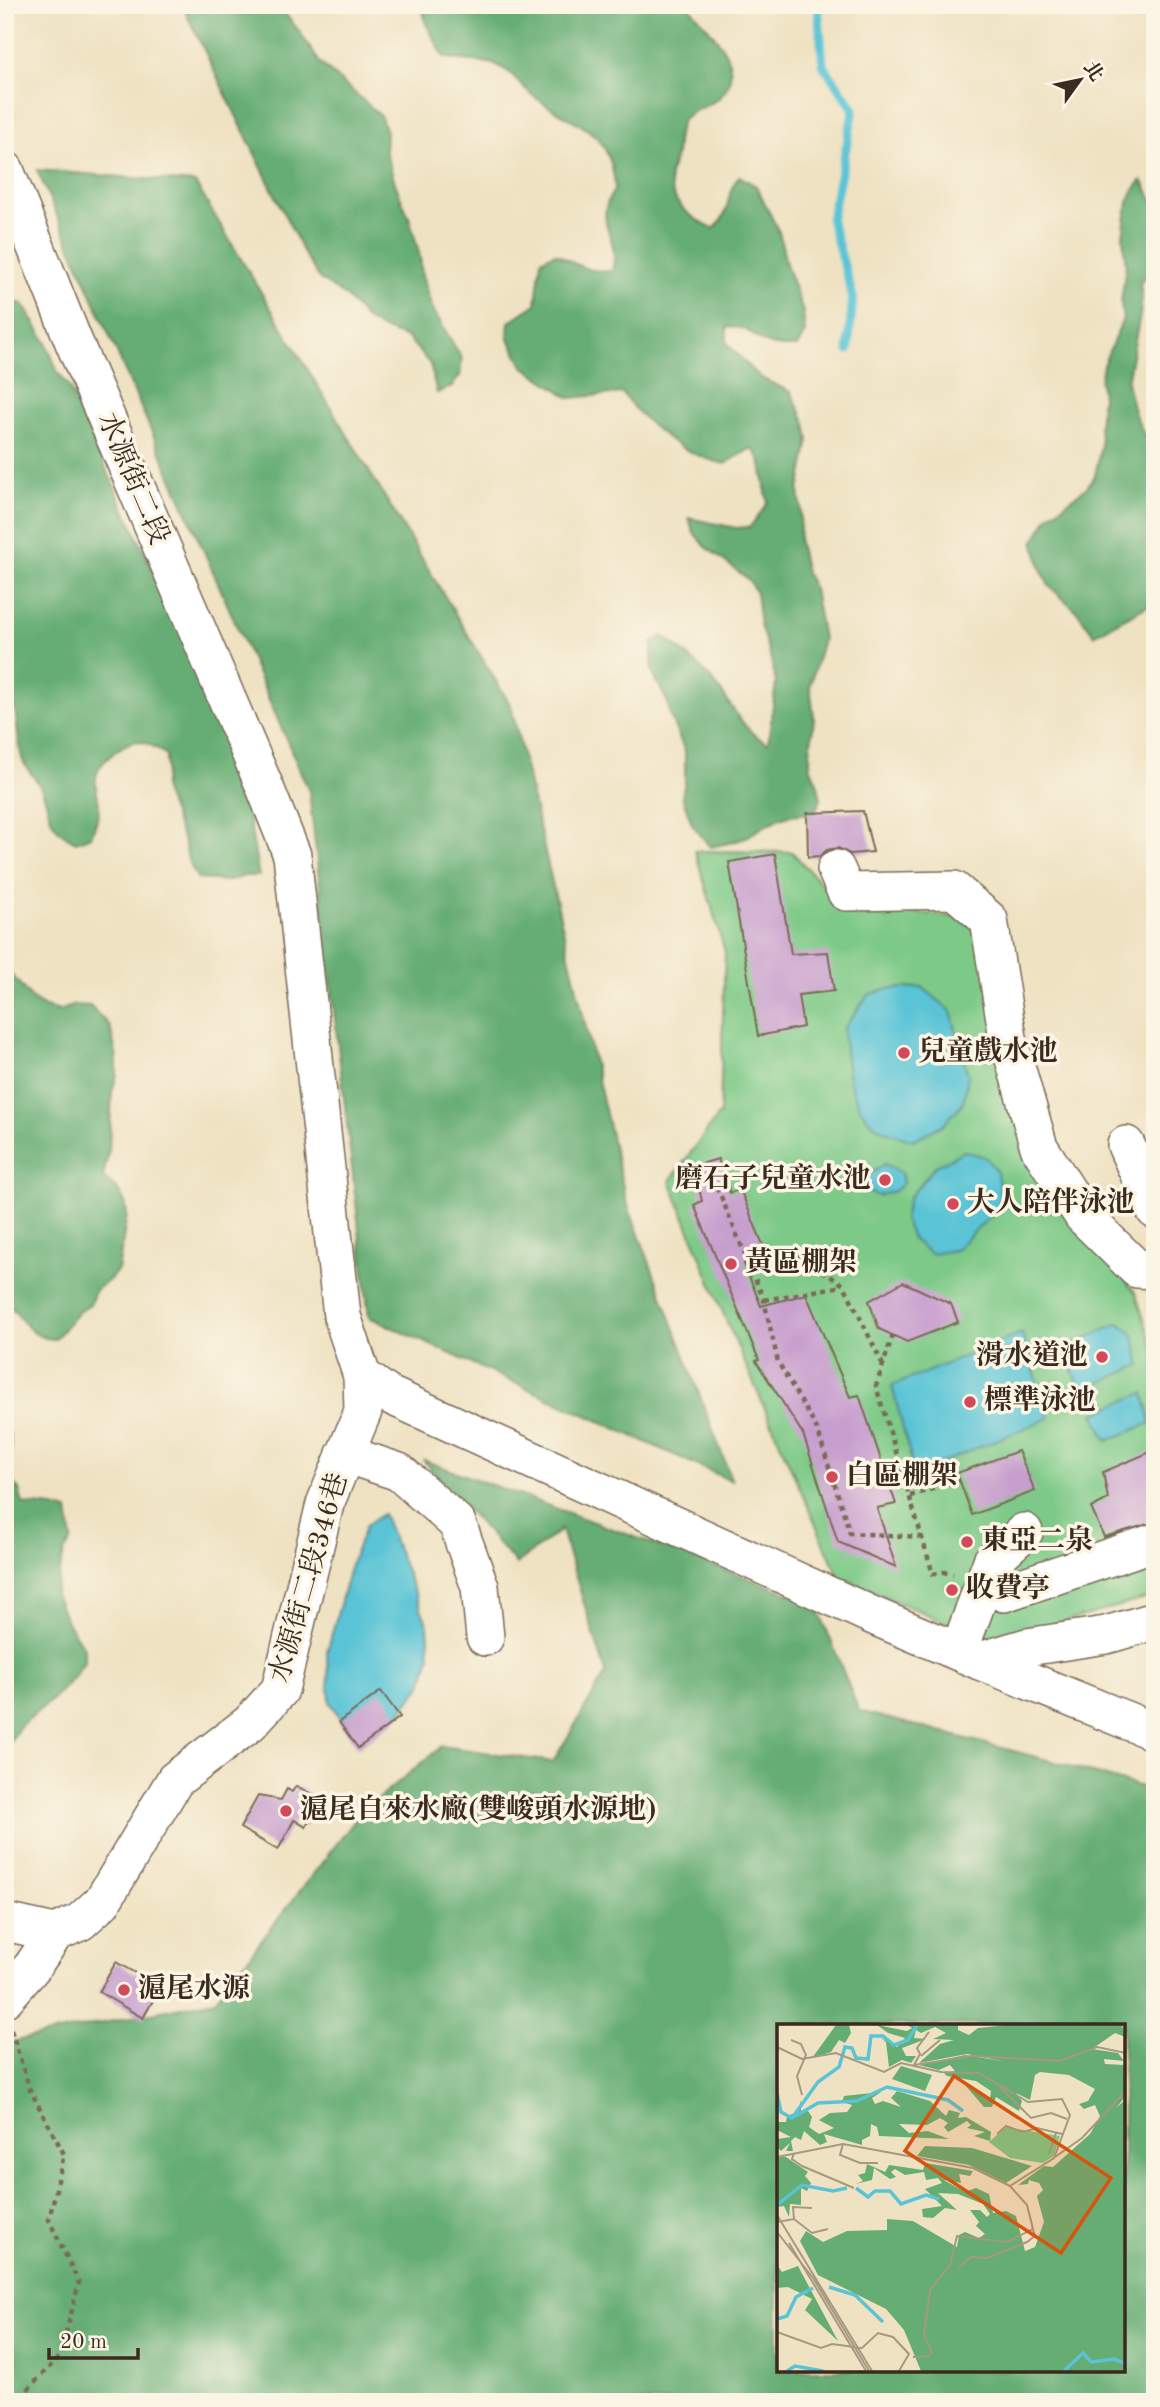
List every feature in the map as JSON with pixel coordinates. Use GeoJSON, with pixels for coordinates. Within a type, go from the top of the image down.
{"type":"FeatureCollection","features":[{"type":"Feature","properties":{"kind":"street","name":"水源街二段"},"geometry":{"type":"LineString","coordinates":[[5,170],[73,340],[292,855],[342,1316],[362,1376]]}},
{"type":"Feature","properties":{"kind":"street"},"geometry":{"type":"LineString","coordinates":[[836,869],[846,892],[954,890],[989,920],[1008,1038],[1039,1147],[1083,1216],[1137,1269],[1155,1270]]}},
{"type":"Feature","properties":{"kind":"street"},"geometry":{"type":"LineString","coordinates":[[1126,1145],[1155,1210]]}},
{"type":"Feature","properties":{"kind":"street","name":"水源街二段346巷"},"geometry":{"type":"LineString","coordinates":[[55,1933],[80,1922],[102,1902],[175,1780],[250,1723],[280,1690],[325,1504],[363,1411],[362,1376]]}},
{"type":"Feature","properties":{"kind":"street"},"geometry":{"type":"LineString","coordinates":[[362,1376],[387,1394],[863,1612],[1155,1732]]}},
{"type":"Feature","properties":{"kind":"street"},"geometry":{"type":"LineString","coordinates":[[345,1454],[399,1472],[457,1523],[480,1587],[485,1637]]}},
{"type":"Feature","properties":{"kind":"street"},"geometry":{"type":"LineString","coordinates":[[970,1656],[984,1583],[992,1561],[1024,1532]]}},
{"type":"Feature","properties":{"kind":"street"},"geometry":{"type":"LineString","coordinates":[[984,1583],[1004,1593],[1155,1542]]}},
{"type":"Feature","properties":{"kind":"street"},"geometry":{"type":"LineString","coordinates":[[970,1656],[1106,1635],[1155,1621]]}},
{"type":"Feature","properties":{"kind":"street"},"geometry":{"type":"LineString","coordinates":[[5,1922],[55,1933],[7,2011]]}},
{"type":"Feature","properties":{"kind":"path"},"geometry":{"type":"LineString","coordinates":[[716,1187],[764,1300],[778,1362],[817,1429],[850,1533],[922,1537]]}},
{"type":"Feature","properties":{"kind":"path"},"geometry":{"type":"LineString","coordinates":[[750,1267],[793,1252],[844,1285],[883,1366]]}},
{"type":"Feature","properties":{"kind":"path"},"geometry":{"type":"LineString","coordinates":[[764,1300],[844,1285]]}},
{"type":"Feature","properties":{"kind":"path"},"geometry":{"type":"LineString","coordinates":[[893,1335],[876,1386],[933,1574],[944,1572],[984,1583]]}},
{"type":"Feature","properties":{"kind":"path"},"geometry":{"type":"LineString","coordinates":[[910,1496],[959,1481]]}},
{"type":"Feature","properties":{"kind":"path"},"geometry":{"type":"LineString","coordinates":[[7,2011],[30,2090],[64,2154],[48,2220],[79,2283],[60,2356],[16,2402]]}},
{"type":"Feature","properties":{"kind":"green space"},"geometry":{"type":"Polygon","coordinates":[[[182,5],[278,5],[320,63],[380,115],[386,132],[385,151],[410,220],[432,308],[462,359],[460,376],[451,387],[437,393],[430,364],[408,338],[367,320],[345,296],[320,279],[304,254],[182,5]]]}},
{"type":"Feature","properties":{"kind":"green space"},"geometry":{"type":"Polygon","coordinates":[[[422,5],[688,5],[716,38],[728,58],[730,77],[727,88],[721,96],[692,112],[681,123],[670,185],[683,209],[714,229],[724,215],[731,190],[739,176],[756,186],[779,232],[786,264],[803,312],[805,332],[797,347],[772,345],[742,328],[735,327],[727,327],[727,343],[763,379],[791,392],[806,423],[809,440],[799,491],[799,542],[806,574],[814,589],[823,639],[810,686],[814,718],[810,767],[821,799],[814,814],[782,817],[742,839],[710,847],[692,824],[682,796],[685,751],[671,719],[667,701],[652,672],[652,643],[663,636],[702,669],[720,689],[737,716],[759,738],[768,743],[776,683],[760,625],[756,593],[749,580],[706,547],[694,533],[689,518],[736,528],[750,527],[768,503],[760,459],[752,448],[725,464],[709,460],[667,438],[643,417],[622,393],[570,398],[523,366],[508,337],[509,322],[536,304],[541,260],[555,253],[588,269],[612,271],[613,248],[605,211],[615,189],[612,167],[606,151],[597,139],[530,93],[505,69],[487,63],[444,57],[426,24],[422,5]]]}},
{"type":"Feature","properties":{"kind":"green space"},"geometry":{"type":"Polygon","coordinates":[[[37,170],[195,183],[511,706],[626,1200],[732,1481],[369,1317],[309,791],[37,170]]]}},
{"type":"Feature","properties":{"kind":"green space"},"geometry":{"type":"Polygon","coordinates":[[[1142,180],[1155,205],[1155,263],[1140,284],[1140,315],[1127,382],[1134,412],[1147,442],[1152,478],[1155,503],[1155,602],[1094,635],[1076,610],[1049,586],[1041,569],[1034,541],[1049,516],[1086,488],[1095,476],[1101,446],[1100,381],[1103,365],[1123,319],[1121,302],[1126,266],[1123,236],[1128,202],[1142,180]]]}},
{"type":"Feature","properties":{"kind":"green space"},"geometry":{"type":"Polygon","coordinates":[[[9,301],[23,304],[46,342],[58,373],[68,385],[238,757],[259,876],[244,876],[230,881],[198,879],[189,863],[163,788],[166,755],[144,742],[125,745],[101,766],[96,778],[99,805],[95,825],[91,836],[76,842],[58,830],[54,824],[40,786],[22,759],[15,711],[5,686],[5,304],[9,301]]]}},
{"type":"Feature","properties":{"kind":"green space"},"geometry":{"type":"Polygon","coordinates":[[[695,851],[792,852],[841,905],[973,919],[1069,1212],[1135,1292],[1155,1353],[1155,1596],[992,1642],[839,1577],[726,1320],[670,1181],[720,1113],[725,952],[695,851]]]}},
{"type":"Feature","properties":{"kind":"green space"},"geometry":{"type":"Polygon","coordinates":[[[5,967],[32,999],[45,1007],[60,1011],[74,1005],[90,1006],[110,1026],[117,1059],[109,1149],[103,1177],[116,1188],[125,1202],[127,1215],[118,1270],[95,1290],[90,1305],[78,1312],[55,1339],[39,1336],[9,1305],[5,1307],[5,967]]]}},
{"type":"Feature","properties":{"kind":"green space"},"geometry":{"type":"Polygon","coordinates":[[[5,1423],[11,1443],[9,1478],[19,1490],[23,1504],[68,1511],[72,1540],[64,1552],[55,1595],[68,1624],[84,1648],[84,1662],[76,1675],[53,1699],[20,1726],[5,1750],[5,1423]]]}},
{"type":"Feature","properties":{"kind":"green space"},"geometry":{"type":"Polygon","coordinates":[[[423,1460],[816,1603],[859,1711],[1155,1791],[1155,2402],[5,2402],[5,2043],[215,2000],[360,1814],[442,1746],[553,1762],[606,1673],[561,1530],[516,1564],[423,1460]]]}},
{"type":"Feature","properties":{"kind":"water","name":"兒童戲水池"},"geometry":{"type":"Polygon","coordinates":[[[922,987],[951,1011],[968,1076],[963,1103],[944,1124],[913,1140],[878,1127],[861,1109],[849,1076],[843,1030],[868,995],[888,989],[922,987]]]}},
{"type":"Feature","properties":{"kind":"water","name":"大人陪伴泳池"},"geometry":{"type":"Polygon","coordinates":[[[964,1151],[985,1157],[997,1172],[1001,1196],[996,1211],[955,1250],[931,1254],[913,1240],[904,1219],[909,1198],[934,1167],[964,1151]]]}},
{"type":"Feature","properties":{"kind":"water","name":"磨石子兒童水池"},"geometry":{"type":"Polygon","coordinates":[[[885,1164],[901,1173],[903,1183],[894,1191],[878,1196],[868,1192],[866,1177],[885,1164]]]}},
{"type":"Feature","properties":{"kind":"water","name":"滑水道池"},"geometry":{"type":"Polygon","coordinates":[[[1119,1323],[1133,1334],[1141,1365],[1082,1390],[1062,1349],[1119,1323]]]}},
{"type":"Feature","properties":{"kind":"water","name":"標準泳池"},"geometry":{"type":"Polygon","coordinates":[[[1022,1333],[1049,1418],[915,1474],[892,1386],[1022,1333]]]}},
{"type":"Feature","properties":{"kind":"water","name":"滑水道池"},"geometry":{"type":"Polygon","coordinates":[[[1144,1393],[1151,1423],[1107,1441],[1094,1413],[1144,1393]]]}},
{"type":"Feature","properties":{"kind":"water"},"geometry":{"type":"Polygon","coordinates":[[[383,1514],[428,1626],[430,1656],[422,1685],[400,1713],[375,1733],[340,1718],[330,1702],[327,1652],[351,1564],[366,1525],[383,1514]]]}},
{"type":"Feature","properties":{"kind":"building"},"geometry":{"type":"Polygon","coordinates":[[[863,811],[873,852],[850,854],[838,848],[827,850],[820,856],[808,857],[807,813],[863,811]]]}},
{"type":"Feature","properties":{"kind":"building"},"geometry":{"type":"Polygon","coordinates":[[[775,854],[791,954],[828,952],[834,991],[798,995],[803,1027],[758,1036],[729,862],[775,854]]]}},
{"type":"Feature","properties":{"kind":"building"},"geometry":{"type":"Polygon","coordinates":[[[718,1159],[730,1193],[740,1189],[768,1257],[744,1264],[761,1306],[806,1294],[850,1397],[859,1395],[896,1504],[877,1508],[896,1567],[838,1542],[803,1434],[756,1361],[759,1360],[694,1205],[702,1201],[694,1166],[718,1159]]]}},
{"type":"Feature","properties":{"kind":"building"},"geometry":{"type":"Polygon","coordinates":[[[903,1282],[951,1304],[958,1322],[907,1342],[879,1329],[869,1301],[903,1282]]]}},
{"type":"Feature","properties":{"kind":"building"},"geometry":{"type":"Polygon","coordinates":[[[1155,1450],[1155,1522],[1104,1537],[1091,1508],[1108,1499],[1103,1472],[1155,1450]]]}},
{"type":"Feature","properties":{"kind":"building"},"geometry":{"type":"Polygon","coordinates":[[[1018,1451],[1035,1491],[972,1515],[957,1473],[1018,1451]]]}},
{"type":"Feature","properties":{"kind":"building"},"geometry":{"type":"Polygon","coordinates":[[[381,1691],[400,1717],[358,1748],[339,1722],[381,1691]]]}},
{"type":"Feature","properties":{"kind":"building","name":"滬尾自來水廠(雙峻頭水源地)"},"geometry":{"type":"Polygon","coordinates":[[[296,1786],[321,1799],[306,1827],[294,1820],[278,1850],[240,1828],[258,1796],[281,1800],[287,1789],[292,1792],[296,1786]]]}},
{"type":"Feature","properties":{"kind":"building","name":"滬尾水源"},"geometry":{"type":"Polygon","coordinates":[[[116,1962],[147,1980],[143,1987],[156,1995],[143,2018],[99,1992],[116,1962]]]}},
{"type":"Feature","properties":{"kind":"waterway"},"geometry":{"type":"LineString","coordinates":[[818,5],[823,65],[854,109],[831,220],[853,297],[848,350]]}},
{"type":"Feature","properties":{"kind":"place","name":"兒童戲水池"},"geometry":{"type":"Point","coordinates":[904,1053]}},
{"type":"Feature","properties":{"kind":"place","name":"磨石子兒童水池"},"geometry":{"type":"Point","coordinates":[885,1180]}},
{"type":"Feature","properties":{"kind":"place","name":"大人陪伴泳池"},"geometry":{"type":"Point","coordinates":[953,1204]}},
{"type":"Feature","properties":{"kind":"place","name":"黃區棚架"},"geometry":{"type":"Point","coordinates":[731,1264]}},
{"type":"Feature","properties":{"kind":"place","name":"滑水道池"},"geometry":{"type":"Point","coordinates":[1102,1357]}},
{"type":"Feature","properties":{"kind":"place","name":"標準泳池"},"geometry":{"type":"Point","coordinates":[970,1402]}},
{"type":"Feature","properties":{"kind":"place","name":"白區棚架"},"geometry":{"type":"Point","coordinates":[832,1477]}},
{"type":"Feature","properties":{"kind":"place","name":"東亞二泉"},"geometry":{"type":"Point","coordinates":[967,1542]}},
{"type":"Feature","properties":{"kind":"place","name":"收費亭"},"geometry":{"type":"Point","coordinates":[952,1590]}},
{"type":"Feature","properties":{"kind":"place","name":"滬尾自來水廠(雙峻頭水源地)"},"geometry":{"type":"Point","coordinates":[286,1811]}},
{"type":"Feature","properties":{"kind":"place","name":"滬尾水源"},"geometry":{"type":"Point","coordinates":[124,1990]}}]}
